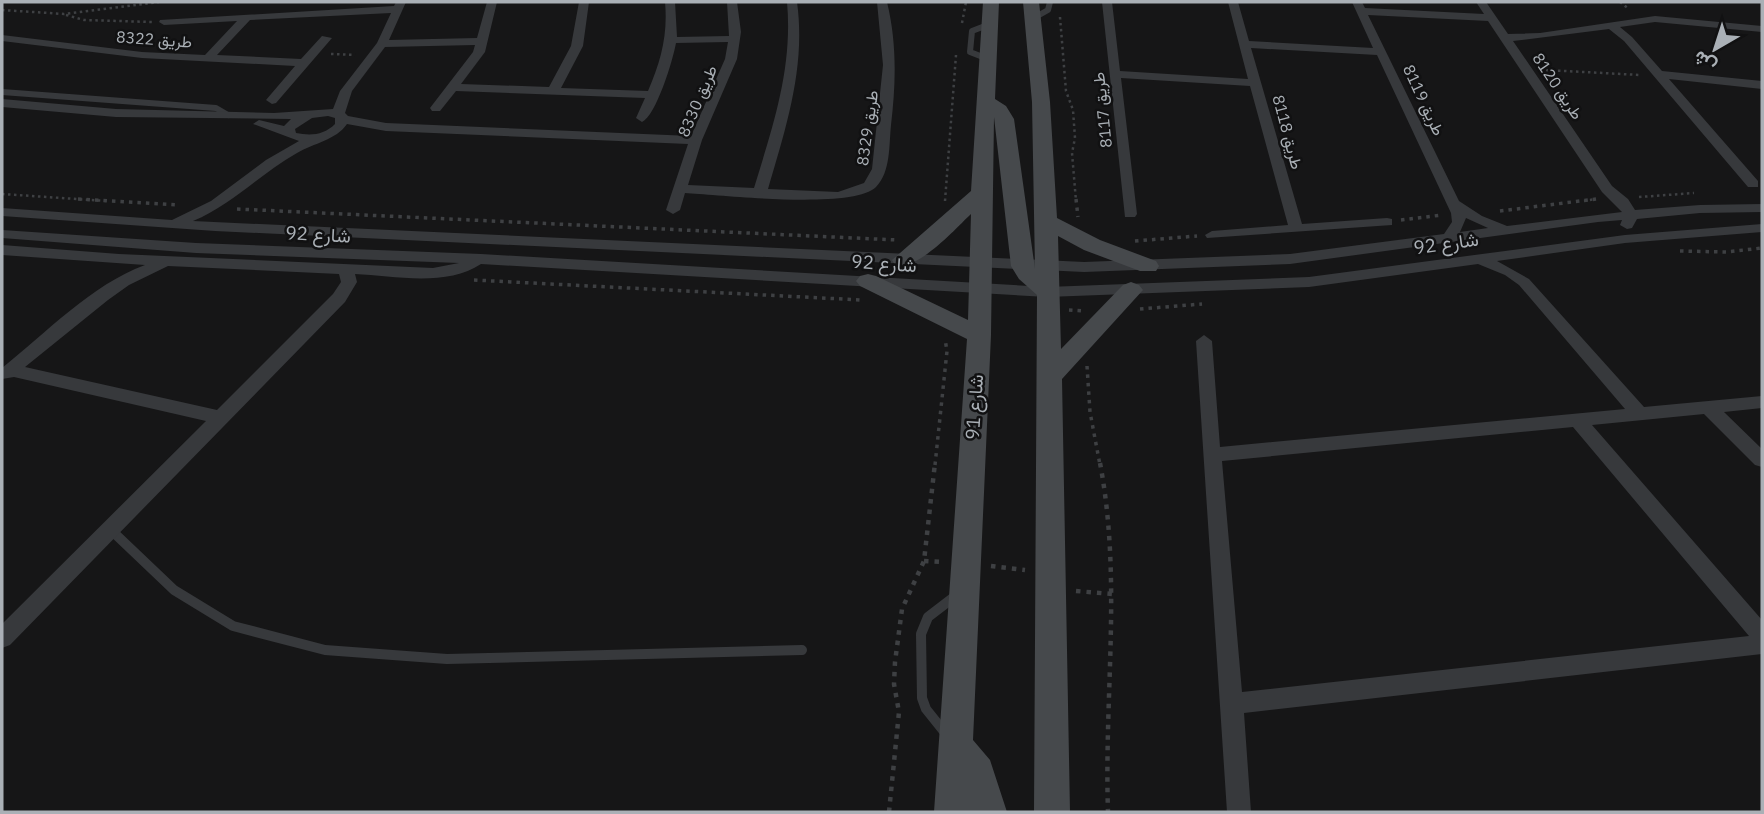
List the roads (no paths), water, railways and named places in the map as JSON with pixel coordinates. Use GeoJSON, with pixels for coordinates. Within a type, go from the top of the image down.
{"type":"FeatureCollection","features":[{"type":"Feature","properties":{"kind":"street"},"geometry":{"type":"LineString","coordinates":[[436,108],[472,64],[484,41],[492,2]]}},
{"type":"Feature","properties":{"kind":"street"},"geometry":{"type":"LineString","coordinates":[[553,91],[577,46],[584,2]]}},
{"type":"Feature","properties":{"kind":"street"},"geometry":{"type":"LineString","coordinates":[[642,118],[665,67],[672,40],[674,22],[670,2]]}},
{"type":"Feature","properties":{"kind":"street","name":"طريق 8330"},"geometry":{"type":"LineString","coordinates":[[673,210],[696,140],[731,59],[734,39],[732,2]]}},
{"type":"Feature","properties":{"kind":"street"},"geometry":{"type":"LineString","coordinates":[[760,192],[793,76],[796,42],[792,2]]}},
{"type":"Feature","properties":{"kind":"street","name":"طريق 8329"},"geometry":{"type":"LineString","coordinates":[[681,189],[838,196],[864,190],[877,178],[891,80],[891,46],[882,2]]}},
{"type":"Feature","properties":{"kind":"street","name":"شارع 91"},"geometry":{"type":"LineString","coordinates":[[952,812],[979,335],[981,193],[991,2]]}},
{"type":"Feature","properties":{"kind":"street","name":"طريق 8117"},"geometry":{"type":"LineString","coordinates":[[1107,2],[1130,214]]}},
{"type":"Feature","properties":{"kind":"street","name":"طريق 8118"},"geometry":{"type":"LineString","coordinates":[[1233,2],[1296,229]]}},
{"type":"Feature","properties":{"kind":"street","name":"طريق 8120"},"geometry":{"type":"LineString","coordinates":[[1480,2],[1608,193],[1623,202],[1631,215]]}},
{"type":"Feature","properties":{"kind":"street"},"geometry":{"type":"LineString","coordinates":[[164,22],[400,6],[382,44],[346,91],[292,124],[272,163]]}},
{"type":"Feature","properties":{"kind":"street","name":"طريق 8119"},"geometry":{"type":"LineString","coordinates":[[1360,6],[1492,18]]}},
{"type":"Feature","properties":{"kind":"street","name":"طريق 8119"},"geometry":{"type":"LineString","coordinates":[[1360,6],[1461,211]]}},
{"type":"Feature","properties":{"kind":"street"},"geometry":{"type":"LineString","coordinates":[[1032,10],[1041,102],[1047,221],[1052,812]]}},
{"type":"Feature","properties":{"kind":"street"},"geometry":{"type":"LineString","coordinates":[[207,58],[246,18]]}},
{"type":"Feature","properties":{"kind":"street"},"geometry":{"type":"LineString","coordinates":[[1504,38],[1540,36],[1655,19],[1762,29]]}},
{"type":"Feature","properties":{"kind":"street"},"geometry":{"type":"LineString","coordinates":[[1609,24],[1625,35],[1753,184]]}},
{"type":"Feature","properties":{"kind":"street","name":"طريق 8322"},"geometry":{"type":"LineString","coordinates":[[2,38],[142,55],[308,59]]}},
{"type":"Feature","properties":{"kind":"street"},"geometry":{"type":"LineString","coordinates":[[272,100],[326,38]]}},
{"type":"Feature","properties":{"kind":"street"},"geometry":{"type":"LineString","coordinates":[[672,40],[734,39]]}},
{"type":"Feature","properties":{"kind":"street"},"geometry":{"type":"LineString","coordinates":[[382,44],[484,41]]}},
{"type":"Feature","properties":{"kind":"street"},"geometry":{"type":"LineString","coordinates":[[1246,44],[1382,52]]}},
{"type":"Feature","properties":{"kind":"street"},"geometry":{"type":"LineString","coordinates":[[1114,74],[1256,83]]}},
{"type":"Feature","properties":{"kind":"street"},"geometry":{"type":"LineString","coordinates":[[1659,75],[1762,85]]}},
{"type":"Feature","properties":{"kind":"street"},"geometry":{"type":"LineString","coordinates":[[454,87],[652,95]]}},
{"type":"Feature","properties":{"kind":"street"},"geometry":{"type":"LineString","coordinates":[[329,134],[340,127],[346,91]]}},
{"type":"Feature","properties":{"kind":"street"},"geometry":{"type":"LineString","coordinates":[[986,102],[999,110],[1005,119],[1018,250],[1022,266],[1027,274],[1047,279]]}},
{"type":"Feature","properties":{"kind":"street"},"geometry":{"type":"LineString","coordinates":[[2,103],[116,113],[274,117],[311,114],[386,127]]}},
{"type":"Feature","properties":{"kind":"street"},"geometry":{"type":"LineString","coordinates":[[116,113],[142,118],[259,124],[299,138],[386,127],[696,140]]}},
{"type":"Feature","properties":{"kind":"street"},"geometry":{"type":"LineString","coordinates":[[172,224],[228,198],[272,163],[314,138]]}},
{"type":"Feature","properties":{"kind":"street"},"geometry":{"type":"LineString","coordinates":[[903,260],[939,233],[981,193]]}},
{"type":"Feature","properties":{"kind":"street"},"geometry":{"type":"LineString","coordinates":[[1598,218],[1604,212],[1608,193]]}},
{"type":"Feature","properties":{"kind":"street"},"geometry":{"type":"LineString","coordinates":[[228,198],[225,218],[232,228]]}},
{"type":"Feature","properties":{"kind":"street","name":"شارع 92"},"geometry":{"type":"LineString","coordinates":[[1047,279],[1148,266],[1290,259],[1598,218],[1700,209],[1762,208]]}},
{"type":"Feature","properties":{"kind":"street"},"geometry":{"type":"LineString","coordinates":[[1449,238],[1459,222],[1461,211],[1507,230]]}},
{"type":"Feature","properties":{"kind":"street","name":"شارع 92"},"geometry":{"type":"LineString","coordinates":[[2,212],[232,228],[903,260],[980,276],[1047,279],[1131,290],[1309,282],[1551,248],[1725,229],[1762,228]]}},
{"type":"Feature","properties":{"kind":"street"},"geometry":{"type":"LineString","coordinates":[[1551,248],[1551,242],[1555,239],[1623,228],[1627,226],[1631,215]]}},
{"type":"Feature","properties":{"kind":"street"},"geometry":{"type":"LineString","coordinates":[[1047,221],[1092,245],[1148,266]]}},
{"type":"Feature","properties":{"kind":"street"},"geometry":{"type":"LineString","coordinates":[[1212,236],[1387,222]]}},
{"type":"Feature","properties":{"kind":"street","name":"شارع 92"},"geometry":{"type":"LineString","coordinates":[[2,233],[196,248],[481,259],[867,290],[980,276],[1022,266]]}},
{"type":"Feature","properties":{"kind":"street"},"geometry":{"type":"LineString","coordinates":[[2,250],[119,259],[380,271],[445,272],[481,259]]}},
{"type":"Feature","properties":{"kind":"street"},"geometry":{"type":"LineString","coordinates":[[1518,253],[1518,268],[1524,282]]}},
{"type":"Feature","properties":{"kind":"street"},"geometry":{"type":"LineString","coordinates":[[1476,258],[1502,267],[1524,282],[1640,414]]}},
{"type":"Feature","properties":{"kind":"street"},"geometry":{"type":"LineString","coordinates":[[119,259],[129,263],[131,267],[120,284]]}},
{"type":"Feature","properties":{"kind":"street"},"geometry":{"type":"LineString","coordinates":[[6,374],[120,284],[145,270],[172,261]]}},
{"type":"Feature","properties":{"kind":"street"},"geometry":{"type":"LineString","coordinates":[[2,638],[339,298],[349,282],[346,269]]}},
{"type":"Feature","properties":{"kind":"street"},"geometry":{"type":"LineString","coordinates":[[339,298],[380,271]]}},
{"type":"Feature","properties":{"kind":"street"},"geometry":{"type":"LineString","coordinates":[[867,290],[979,335]]}},
{"type":"Feature","properties":{"kind":"street"},"geometry":{"type":"LineString","coordinates":[[1048,378],[1131,290]]}},
{"type":"Feature","properties":{"kind":"street"},"geometry":{"type":"LineString","coordinates":[[1204,341],[1211,455],[1234,704],[1240,812]]}},
{"type":"Feature","properties":{"kind":"street"},"geometry":{"type":"LineString","coordinates":[[6,374],[222,418]]}},
{"type":"Feature","properties":{"kind":"street"},"geometry":{"type":"LineString","coordinates":[[1211,455],[1762,402]]}},
{"type":"Feature","properties":{"kind":"street"},"geometry":{"type":"LineString","coordinates":[[1709,408],[1762,460]]}},
{"type":"Feature","properties":{"kind":"street"},"geometry":{"type":"LineString","coordinates":[[1578,420],[1725,595],[1762,635]]}},
{"type":"Feature","properties":{"kind":"street"},"geometry":{"type":"LineString","coordinates":[[1234,704],[1762,644]]}},
{"type":"Feature","properties":{"kind":"street"},"geometry":{"type":"LineString","coordinates":[[955,744],[977,772],[989,812]]}},
{"type":"Feature","properties":{"kind":"lane"},"geometry":{"type":"LineString","coordinates":[[1032,10],[1048,10],[1049,2]]}},
{"type":"Feature","properties":{"kind":"lane"},"geometry":{"type":"LineString","coordinates":[[2,92],[216,108],[228,116]]}},
{"type":"Feature","properties":{"kind":"lane"},"geometry":{"type":"LineString","coordinates":[[111,530],[174,590],[233,626],[325,650],[447,659],[802,650]]}}]}
